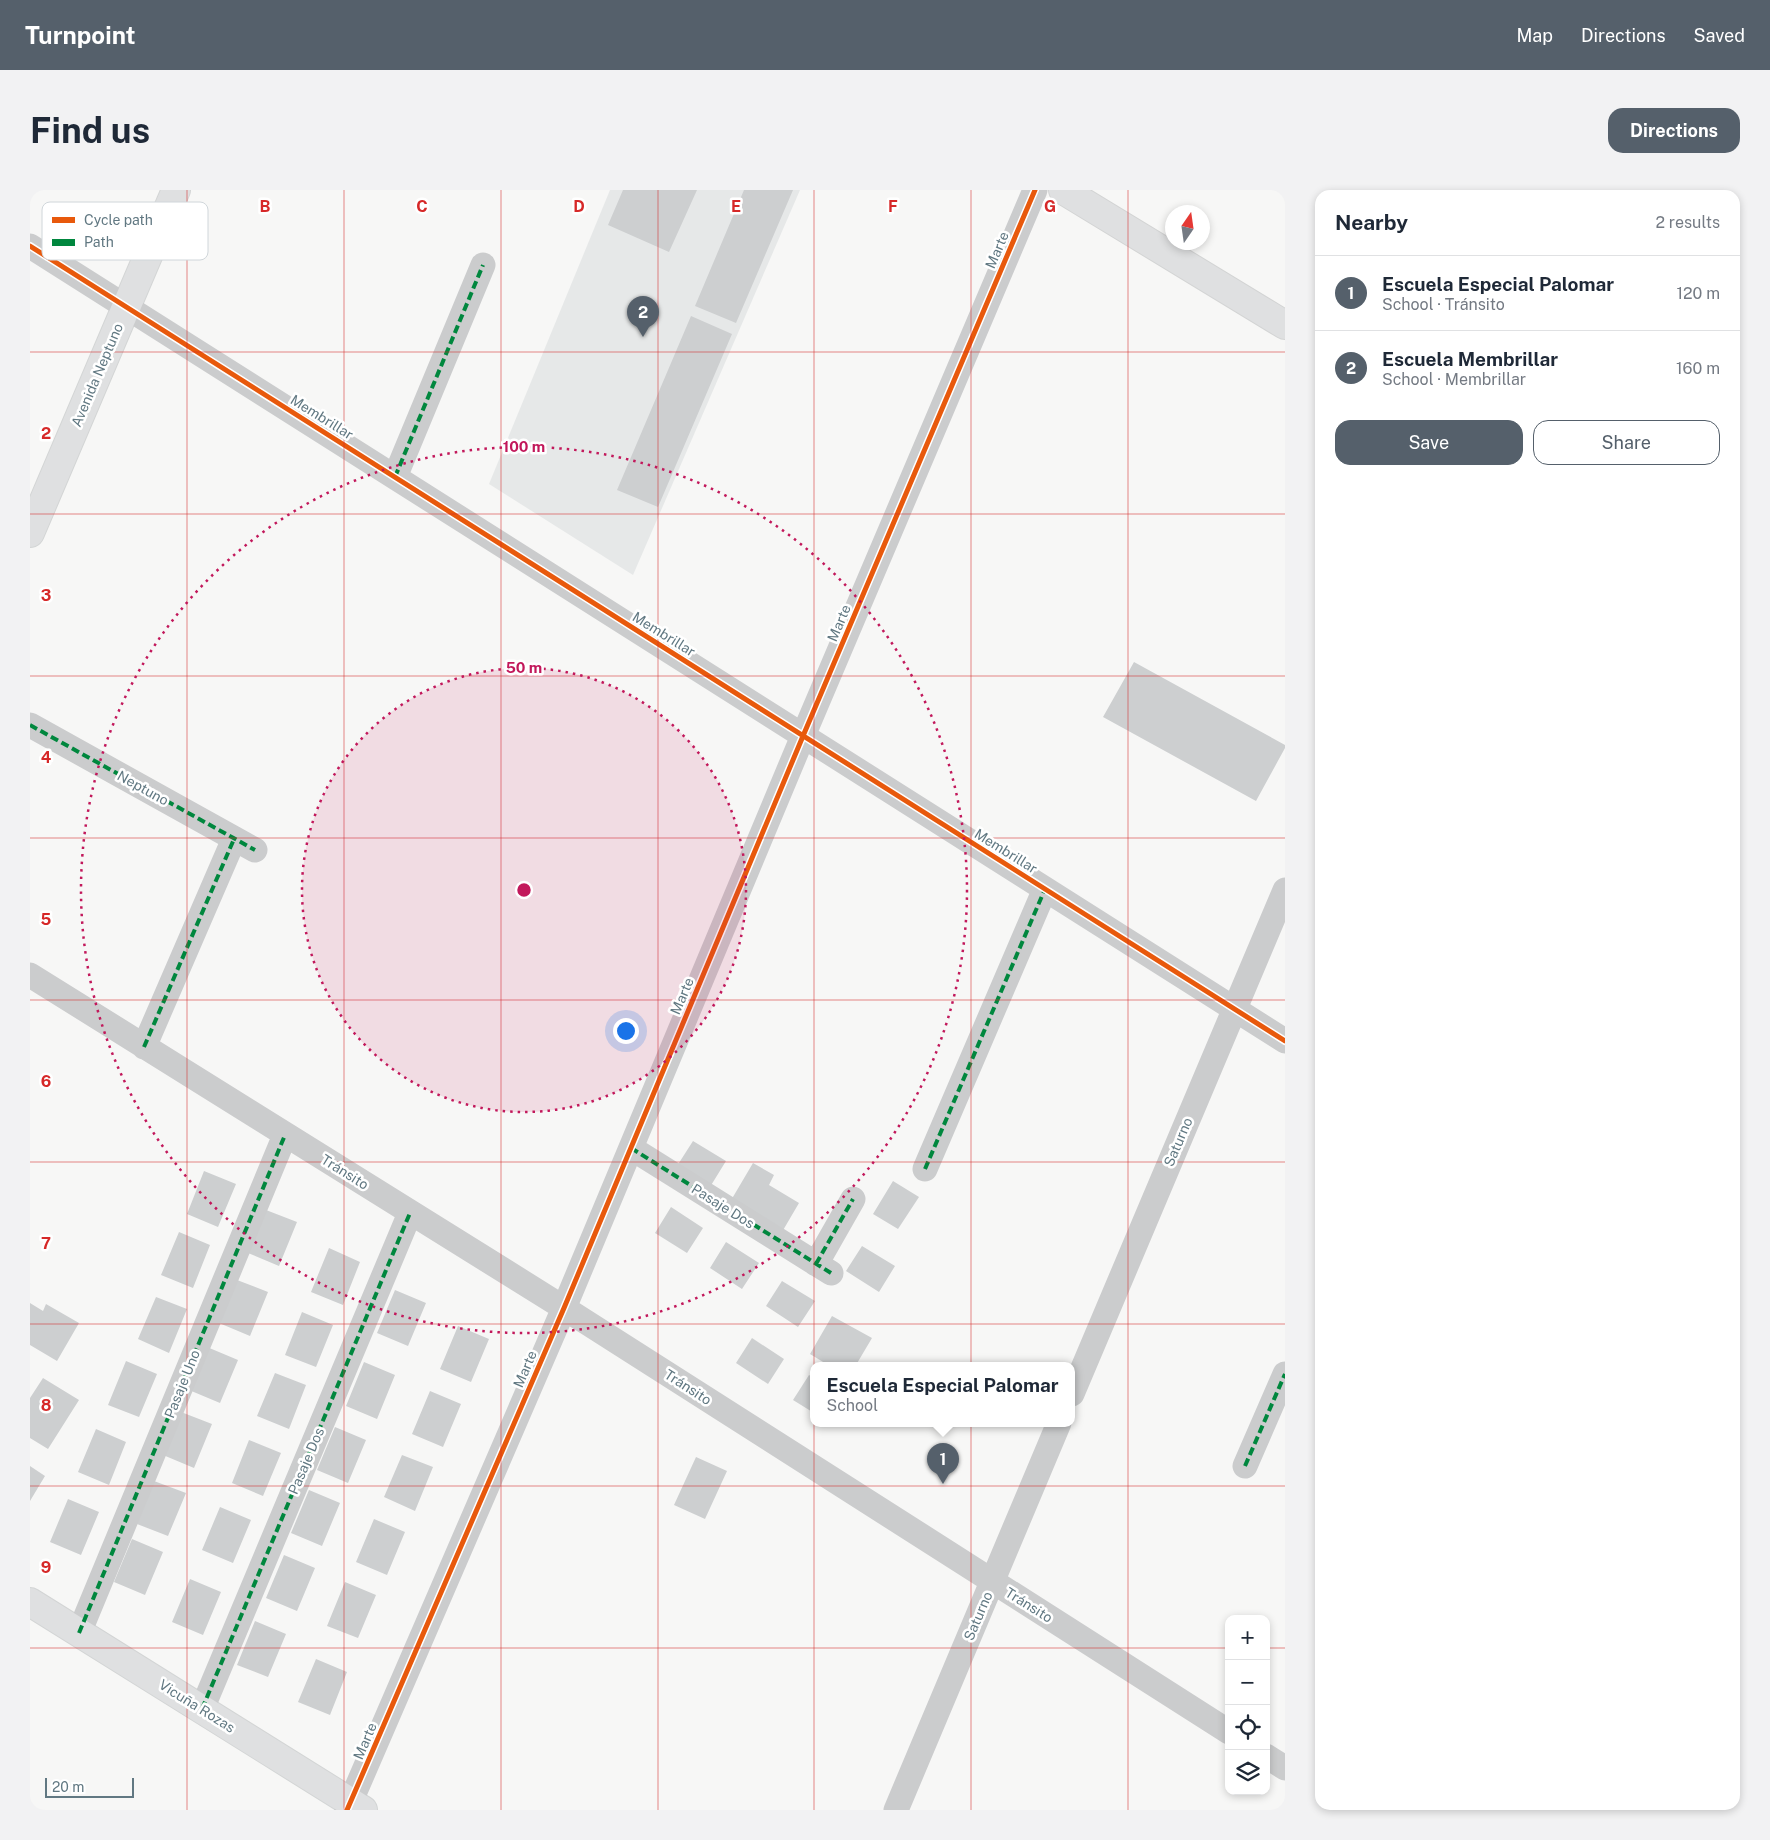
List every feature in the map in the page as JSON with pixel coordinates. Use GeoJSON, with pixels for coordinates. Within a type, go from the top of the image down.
{"type":"FeatureCollection","features":[{"type":"Feature","properties":{"kind":"main road","name":"Avenida Neptuno"},"geometry":{"type":"LineString","coordinates":[[171,202],[176,190]]}},
{"type":"Feature","properties":{"kind":"main road"},"geometry":{"type":"LineString","coordinates":[[1063,190],[1285,326]]}},
{"type":"Feature","properties":{"kind":"main road","name":"Avenida Neptuno"},"geometry":{"type":"LineString","coordinates":[[30,533],[146,260]]}},
{"type":"Feature","properties":{"kind":"main road","name":"Vicuña Rozas"},"geometry":{"type":"LineString","coordinates":[[30,1602],[202,1709],[354,1807]]}},
{"type":"Feature","properties":{"kind":"street","name":"Marte"},"geometry":{"type":"LineString","coordinates":[[354,1807],[803,736],[1035,190]]}},
{"type":"Feature","properties":{"kind":"street","name":"Membrillar"},"geometry":{"type":"LineString","coordinates":[[30,246],[42,254]]}},
{"type":"Feature","properties":{"kind":"street","name":"Membrillar"},"geometry":{"type":"LineString","coordinates":[[52,260],[1285,1041]]}},
{"type":"Feature","properties":{"kind":"street"},"geometry":{"type":"LineString","coordinates":[[395,477],[483,265]]}},
{"type":"Feature","properties":{"kind":"street","name":"Neptuno"},"geometry":{"type":"LineString","coordinates":[[30,725],[245,844],[144,1047]]}},
{"type":"Feature","properties":{"kind":"street","name":"Membrillar"},"geometry":{"type":"LineString","coordinates":[[925,1169],[1045,889]]}},
{"type":"Feature","properties":{"kind":"street","name":"Saturno"},"geometry":{"type":"LineString","coordinates":[[1075,1387],[1285,890]]}},
{"type":"Feature","properties":{"kind":"street","name":"Tránsito"},"geometry":{"type":"LineString","coordinates":[[30,975],[564,1308],[1225,1729]]}},
{"type":"Feature","properties":{"kind":"street","name":"Pasaje Uno"},"geometry":{"type":"LineString","coordinates":[[79,1633],[285,1135]]}},
{"type":"Feature","properties":{"kind":"street","name":"Pasaje Dos"},"geometry":{"type":"LineString","coordinates":[[631,1148],[824,1268],[853,1199]]}},
{"type":"Feature","properties":{"kind":"street","name":"Pasaje Dos"},"geometry":{"type":"LineString","coordinates":[[202,1709],[410,1212]]}},
{"type":"Feature","properties":{"kind":"street"},"geometry":{"type":"LineString","coordinates":[[1245,1466],[1285,1374]]}},
{"type":"Feature","properties":{"kind":"street","name":"Saturno"},"geometry":{"type":"LineString","coordinates":[[896,1810],[1057,1427]]}},
{"type":"Feature","properties":{"kind":"street"},"geometry":{"type":"LineString","coordinates":[[1270,1759],[1285,1768]]}},
{"type":"Feature","properties":{"kind":"shaded area"},"geometry":{"type":"Polygon","coordinates":[[[610,190],[800,190],[633,575],[489,484],[610,190]]]}},
{"type":"Feature","properties":{"kind":"building"},"geometry":{"type":"Polygon","coordinates":[[[623,190],[697,190],[669,252],[608,225],[623,190]]]}},
{"type":"Feature","properties":{"kind":"building"},"geometry":{"type":"Polygon","coordinates":[[[744,190],[793,190],[736,323],[695,306],[744,190]]]}},
{"type":"Feature","properties":{"kind":"building"},"geometry":{"type":"Polygon","coordinates":[[[691,316],[732,334],[658,507],[617,490],[691,316]]]}},
{"type":"Feature","properties":{"kind":"building"},"geometry":{"type":"Polygon","coordinates":[[[1134,662],[1285,745],[1256,801],[1103,717],[1134,662]]]}},
{"type":"Feature","properties":{"kind":"building"},"geometry":{"type":"Polygon","coordinates":[[[693,1141],[726,1161],[710,1187],[677,1166],[693,1141]]]}},
{"type":"Feature","properties":{"kind":"building"},"geometry":{"type":"Polygon","coordinates":[[[753,1163],[774,1175],[769,1185],[799,1203],[782,1232],[730,1202],[753,1163]]]}},
{"type":"Feature","properties":{"kind":"building"},"geometry":{"type":"Polygon","coordinates":[[[204,1171],[236,1184],[218,1227],[187,1214],[204,1171]]]}},
{"type":"Feature","properties":{"kind":"building"},"geometry":{"type":"Polygon","coordinates":[[[893,1181],[919,1197],[898,1229],[873,1214],[893,1181]]]}},
{"type":"Feature","properties":{"kind":"building"},"geometry":{"type":"Polygon","coordinates":[[[671,1207],[703,1228],[687,1253],[655,1233],[671,1207]]]}},
{"type":"Feature","properties":{"kind":"building"},"geometry":{"type":"Polygon","coordinates":[[[266,1210],[297,1222],[279,1266],[248,1253],[266,1210]]]}},
{"type":"Feature","properties":{"kind":"building"},"geometry":{"type":"Polygon","coordinates":[[[179,1232],[210,1245],[193,1288],[161,1275],[179,1232]]]}},
{"type":"Feature","properties":{"kind":"building"},"geometry":{"type":"Polygon","coordinates":[[[726,1242],[759,1263],[742,1289],[710,1268],[726,1242]]]}},
{"type":"Feature","properties":{"kind":"building"},"geometry":{"type":"Polygon","coordinates":[[[862,1246],[895,1266],[879,1292],[846,1271],[862,1246]]]}},
{"type":"Feature","properties":{"kind":"building"},"geometry":{"type":"Polygon","coordinates":[[[329,1248],[360,1262],[343,1305],[311,1292],[329,1248]]]}},
{"type":"Feature","properties":{"kind":"building"},"geometry":{"type":"Polygon","coordinates":[[[237,1280],[268,1292],[250,1336],[219,1323],[237,1280]]]}},
{"type":"Feature","properties":{"kind":"building"},"geometry":{"type":"Polygon","coordinates":[[[782,1281],[815,1301],[798,1327],[766,1306],[782,1281]]]}},
{"type":"Feature","properties":{"kind":"building"},"geometry":{"type":"Polygon","coordinates":[[[395,1290],[426,1303],[408,1346],[377,1333],[395,1290]]]}},
{"type":"Feature","properties":{"kind":"building"},"geometry":{"type":"Polygon","coordinates":[[[156,1297],[187,1309],[169,1353],[138,1339],[156,1297]]]}},
{"type":"Feature","properties":{"kind":"building"},"geometry":{"type":"Polygon","coordinates":[[[30,1303],[43,1311],[46,1304],[79,1323],[57,1361],[30,1345],[30,1303]]]}},
{"type":"Feature","properties":{"kind":"building"},"geometry":{"type":"Polygon","coordinates":[[[302,1312],[333,1325],[316,1367],[285,1355],[302,1312]]]}},
{"type":"Feature","properties":{"kind":"building"},"geometry":{"type":"Polygon","coordinates":[[[832,1316],[872,1338],[858,1362],[823,1362],[810,1354],[832,1316]]]}},
{"type":"Feature","properties":{"kind":"building"},"geometry":{"type":"Polygon","coordinates":[[[458,1326],[489,1339],[471,1382],[440,1369],[458,1326]]]}},
{"type":"Feature","properties":{"kind":"building"},"geometry":{"type":"Polygon","coordinates":[[[752,1338],[784,1359],[768,1384],[736,1363],[752,1338]]]}},
{"type":"Feature","properties":{"kind":"building"},"geometry":{"type":"Polygon","coordinates":[[[207,1347],[238,1360],[220,1403],[189,1390],[207,1347]]]}},
{"type":"Feature","properties":{"kind":"building"},"geometry":{"type":"Polygon","coordinates":[[[126,1361],[157,1374],[139,1417],[108,1405],[126,1361]]]}},
{"type":"Feature","properties":{"kind":"building"},"geometry":{"type":"Polygon","coordinates":[[[364,1362],[395,1375],[377,1419],[346,1406],[364,1362]]]}},
{"type":"Feature","properties":{"kind":"building"},"geometry":{"type":"Polygon","coordinates":[[[275,1373],[306,1385],[289,1429],[257,1416],[275,1373]]]}},
{"type":"Feature","properties":{"kind":"building"},"geometry":{"type":"Polygon","coordinates":[[[809,1375],[810,1376],[810,1411],[793,1400],[809,1375]]]}},
{"type":"Feature","properties":{"kind":"building"},"geometry":{"type":"Polygon","coordinates":[[[43,1378],[79,1400],[48,1449],[30,1438],[30,1398],[43,1378]]]}},
{"type":"Feature","properties":{"kind":"building"},"geometry":{"type":"Polygon","coordinates":[[[430,1391],[461,1404],[443,1447],[412,1434],[430,1391]]]}},
{"type":"Feature","properties":{"kind":"building"},"geometry":{"type":"Polygon","coordinates":[[[181,1412],[212,1424],[194,1468],[163,1455],[181,1412]]]}},
{"type":"Feature","properties":{"kind":"building"},"geometry":{"type":"Polygon","coordinates":[[[335,1427],[366,1440],[348,1483],[317,1470],[335,1427]]]}},
{"type":"Feature","properties":{"kind":"building"},"geometry":{"type":"Polygon","coordinates":[[[96,1429],[126,1442],[109,1485],[78,1472],[96,1429]]]}},
{"type":"Feature","properties":{"kind":"building"},"geometry":{"type":"Polygon","coordinates":[[[249,1440],[281,1453],[263,1496],[232,1483],[249,1440]]]}},
{"type":"Feature","properties":{"kind":"building"},"geometry":{"type":"Polygon","coordinates":[[[402,1455],[433,1467],[415,1511],[384,1497],[402,1455]]]}},
{"type":"Feature","properties":{"kind":"building"},"geometry":{"type":"Polygon","coordinates":[[[696,1457],[727,1471],[705,1519],[674,1505],[696,1457]]]}},
{"type":"Feature","properties":{"kind":"building"},"geometry":{"type":"Polygon","coordinates":[[[30,1466],[45,1476],[30,1501],[30,1466]]]}},
{"type":"Feature","properties":{"kind":"building"},"geometry":{"type":"Polygon","coordinates":[[[154,1481],[186,1493],[168,1536],[137,1524],[154,1481]]]}},
{"type":"Feature","properties":{"kind":"building"},"geometry":{"type":"Polygon","coordinates":[[[309,1490],[340,1503],[322,1546],[291,1533],[309,1490]]]}},
{"type":"Feature","properties":{"kind":"building"},"geometry":{"type":"Polygon","coordinates":[[[68,1499],[99,1512],[81,1555],[50,1542],[68,1499]]]}},
{"type":"Feature","properties":{"kind":"building"},"geometry":{"type":"Polygon","coordinates":[[[220,1507],[251,1520],[233,1563],[202,1550],[220,1507]]]}},
{"type":"Feature","properties":{"kind":"building"},"geometry":{"type":"Polygon","coordinates":[[[374,1519],[405,1532],[387,1575],[356,1562],[374,1519]]]}},
{"type":"Feature","properties":{"kind":"building"},"geometry":{"type":"Polygon","coordinates":[[[132,1539],[163,1552],[145,1595],[114,1582],[132,1539]]]}},
{"type":"Feature","properties":{"kind":"building"},"geometry":{"type":"Polygon","coordinates":[[[284,1555],[315,1568],[297,1611],[266,1598],[284,1555]]]}},
{"type":"Feature","properties":{"kind":"building"},"geometry":{"type":"Polygon","coordinates":[[[190,1579],[221,1592],[203,1635],[172,1622],[190,1579]]]}},
{"type":"Feature","properties":{"kind":"building"},"geometry":{"type":"Polygon","coordinates":[[[345,1582],[376,1595],[358,1638],[327,1626],[345,1582]]]}},
{"type":"Feature","properties":{"kind":"building"},"geometry":{"type":"Polygon","coordinates":[[[255,1621],[286,1634],[268,1677],[237,1665],[255,1621]]]}},
{"type":"Feature","properties":{"kind":"building"},"geometry":{"type":"Polygon","coordinates":[[[316,1659],[347,1672],[330,1715],[298,1702],[316,1659]]]}},
{"type":"Feature","properties":{"kind":"marked path"},"geometry":{"type":"LineString","coordinates":[[395,477],[483,265]]}},
{"type":"Feature","properties":{"kind":"marked path"},"geometry":{"type":"LineString","coordinates":[[30,725],[255,850]]}},
{"type":"Feature","properties":{"kind":"marked path"},"geometry":{"type":"LineString","coordinates":[[144,1047],[234,839]]}},
{"type":"Feature","properties":{"kind":"marked path"},"geometry":{"type":"LineString","coordinates":[[925,1169],[1045,889]]}},
{"type":"Feature","properties":{"kind":"marked path"},"geometry":{"type":"LineString","coordinates":[[79,1633],[285,1135]]}},
{"type":"Feature","properties":{"kind":"marked path"},"geometry":{"type":"LineString","coordinates":[[631,1148],[831,1273]]}},
{"type":"Feature","properties":{"kind":"marked path"},"geometry":{"type":"LineString","coordinates":[[816,1264],[853,1199]]}},
{"type":"Feature","properties":{"kind":"marked path"},"geometry":{"type":"LineString","coordinates":[[202,1709],[410,1213]]}},
{"type":"Feature","properties":{"kind":"marked path"},"geometry":{"type":"LineString","coordinates":[[1245,1466],[1285,1374]]}},
{"type":"Feature","properties":{"kind":"cycle path"},"geometry":{"type":"LineString","coordinates":[[347,1810],[564,1308],[803,736],[1035,190]]}},
{"type":"Feature","properties":{"kind":"cycle path"},"geometry":{"type":"LineString","coordinates":[[30,246],[42,254]]}},
{"type":"Feature","properties":{"kind":"cycle path"},"geometry":{"type":"LineString","coordinates":[[52,260],[1285,1041]]}},
{"type":"Feature","properties":{"kind":"place","name":"Escuela Membrillar"},"geometry":{"type":"Point","coordinates":[643,337]}},
{"type":"Feature","properties":{"kind":"place","name":"Escuela Especial Palomar"},"geometry":{"type":"Point","coordinates":[943,1484]}}]}
